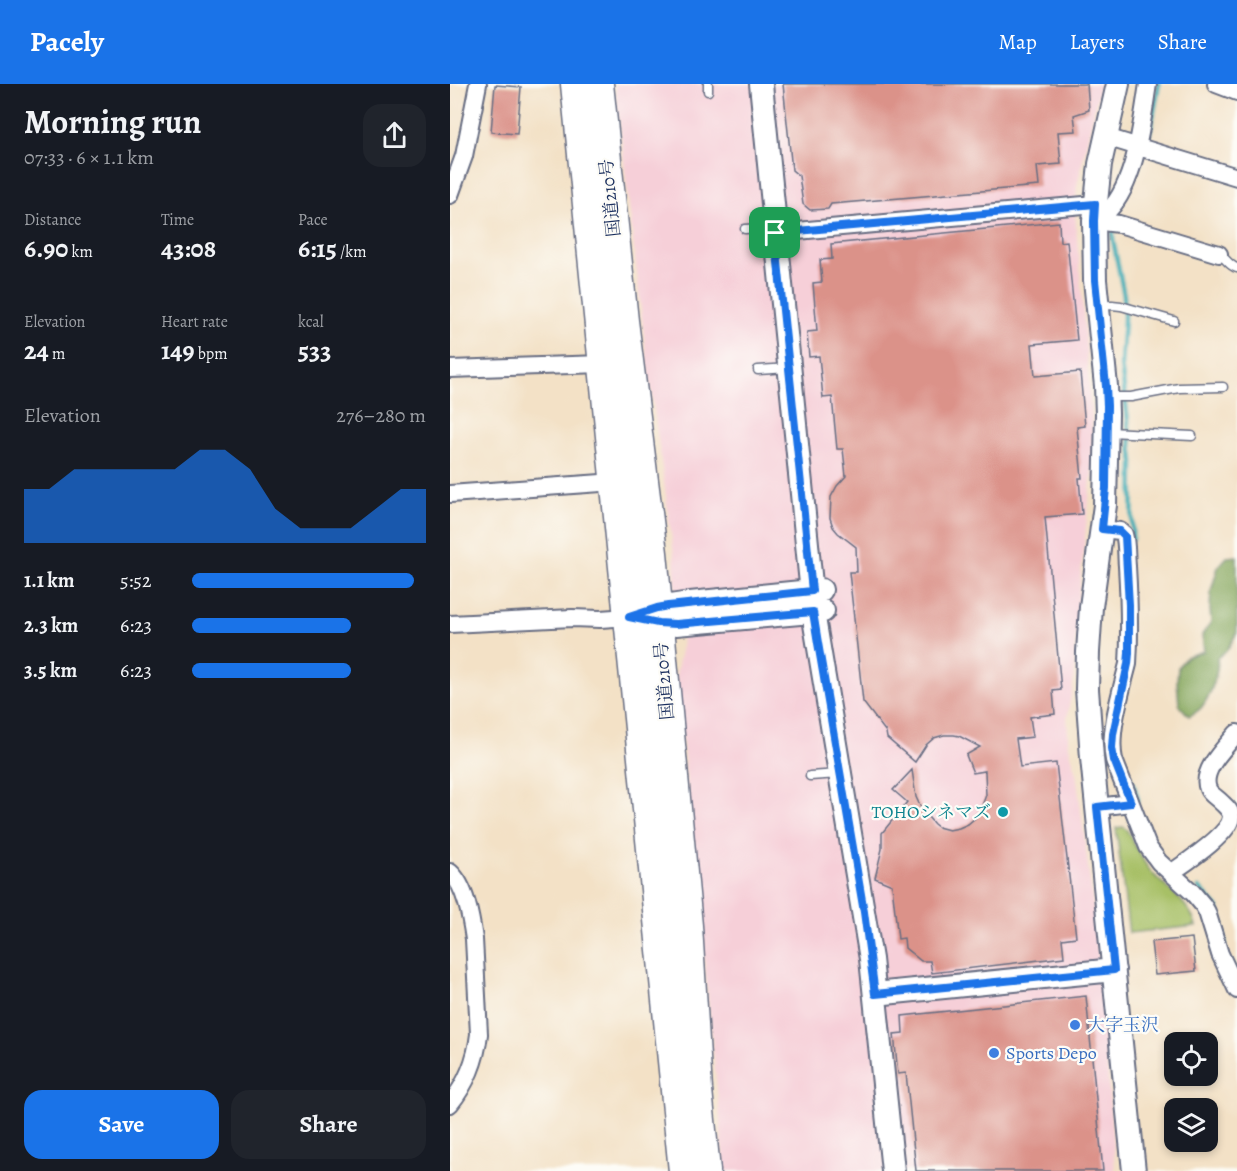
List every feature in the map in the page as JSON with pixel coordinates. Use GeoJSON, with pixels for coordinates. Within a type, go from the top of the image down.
{"type":"FeatureCollection","features":[{"type":"Feature","properties":{"kind":"highway","name":"国道210号"},"geometry":{"type":"LineString","coordinates":[[576,84],[684,1171]]}},
{"type":"Feature","properties":{"kind":"highway","name":"国道210号"},"geometry":{"type":"LineString","coordinates":[[598,84],[658,615],[687,926],[705,1171]]}},
{"type":"Feature","properties":{"kind":"street"},"geometry":{"type":"LineString","coordinates":[[450,195],[464,156],[478,84]]}},
{"type":"Feature","properties":{"kind":"street"},"geometry":{"type":"LineString","coordinates":[[760,84],[779,231],[817,601],[818,643],[879,994],[901,1171]]}},
{"type":"Feature","properties":{"kind":"street"},"geometry":{"type":"LineString","coordinates":[[772,84],[789,368],[817,601],[875,928],[893,1171]]}},
{"type":"Feature","properties":{"kind":"street"},"geometry":{"type":"LineString","coordinates":[[1105,218],[1106,137],[1118,84]]}},
{"type":"Feature","properties":{"kind":"street"},"geometry":{"type":"LineString","coordinates":[[1134,1171],[1088,709],[1088,670],[1090,615],[1106,488],[1107,432],[1107,397],[1094,261],[1108,211],[1143,148],[1148,84]]}},
{"type":"Feature","properties":{"kind":"street"},"geometry":{"type":"LineString","coordinates":[[1216,84],[1237,92]]}},
{"type":"Feature","properties":{"kind":"street"},"geometry":{"type":"LineString","coordinates":[[1106,137],[1237,177]]}},
{"type":"Feature","properties":{"kind":"street"},"geometry":{"type":"LineString","coordinates":[[779,231],[1105,218],[1219,254]]}},
{"type":"Feature","properties":{"kind":"street"},"geometry":{"type":"LineString","coordinates":[[450,369],[575,366],[603,363]]}},
{"type":"Feature","properties":{"kind":"street"},"geometry":{"type":"LineString","coordinates":[[450,494],[615,482]]}},
{"type":"Feature","properties":{"kind":"street"},"geometry":{"type":"LineString","coordinates":[[1102,529],[1120,531],[1125,536],[1129,605],[1128,664],[1113,734],[1114,760],[1148,847],[1159,862],[1203,905],[1220,954],[1232,967],[1237,990]]}},
{"type":"Feature","properties":{"kind":"street"},"geometry":{"type":"LineString","coordinates":[[450,624],[658,615],[690,603],[817,601]]}},
{"type":"Feature","properties":{"kind":"street"},"geometry":{"type":"LineString","coordinates":[[1171,873],[1208,846],[1229,823],[1231,816],[1229,809],[1210,792],[1206,781],[1211,766],[1237,733]]}},
{"type":"Feature","properties":{"kind":"street"},"geometry":{"type":"LineString","coordinates":[[1097,807],[1131,803]]}},
{"type":"Feature","properties":{"kind":"street"},"geometry":{"type":"LineString","coordinates":[[450,872],[462,890],[473,932],[479,1034],[471,1071],[463,1087],[450,1104]]}},
{"type":"Feature","properties":{"kind":"street"},"geometry":{"type":"LineString","coordinates":[[879,994],[1114,970]]}},
{"type":"Feature","properties":{"kind":"lane"},"geometry":{"type":"LineString","coordinates":[[745,229],[779,231]]}},
{"type":"Feature","properties":{"kind":"lane"},"geometry":{"type":"LineString","coordinates":[[1219,254],[1237,268]]}},
{"type":"Feature","properties":{"kind":"lane"},"geometry":{"type":"LineString","coordinates":[[1098,307],[1121,306],[1174,321]]}},
{"type":"Feature","properties":{"kind":"lane"},"geometry":{"type":"LineString","coordinates":[[758,370],[789,368]]}},
{"type":"Feature","properties":{"kind":"lane"},"geometry":{"type":"LineString","coordinates":[[1107,397],[1131,397],[1179,388],[1223,387]]}},
{"type":"Feature","properties":{"kind":"lane"},"geometry":{"type":"LineString","coordinates":[[1107,432],[1192,436]]}},
{"type":"Feature","properties":{"kind":"lane"},"geometry":{"type":"LineString","coordinates":[[810,776],[840,774]]}},
{"type":"Feature","properties":{"kind":"shaded area"},"geometry":{"type":"Polygon","coordinates":[[[615,84],[1100,84],[1077,186],[1075,212],[1092,423],[1092,472],[1077,609],[1073,685],[1067,718],[1069,747],[1076,772],[1098,944],[1115,1171],[725,1171],[676,674],[682,645],[674,555],[645,345],[615,84]]]}},
{"type":"Feature","properties":{"kind":"green space"},"geometry":{"type":"Polygon","coordinates":[[[1237,556],[1237,633],[1227,650],[1217,658],[1216,677],[1211,691],[1200,709],[1189,716],[1179,705],[1178,667],[1186,657],[1204,651],[1202,635],[1211,622],[1211,591],[1218,567],[1227,557],[1237,556]]]}},
{"type":"Feature","properties":{"kind":"green space"},"geometry":{"type":"Polygon","coordinates":[[[1123,827],[1127,830],[1148,868],[1188,909],[1196,926],[1129,933],[1116,828],[1123,827]]]}},
{"type":"Feature","properties":{"kind":"building"},"geometry":{"type":"Polygon","coordinates":[[[783,84],[1087,84],[1089,110],[1074,115],[1076,131],[1058,132],[1061,164],[1037,166],[1039,186],[831,204],[828,209],[810,210],[803,204],[799,176],[792,170],[783,84]]]}},
{"type":"Feature","properties":{"kind":"building"},"geometry":{"type":"Polygon","coordinates":[[[495,85],[521,87],[517,134],[491,132],[495,85]]]}},
{"type":"Feature","properties":{"kind":"building"},"geometry":{"type":"Polygon","coordinates":[[[1059,222],[1060,242],[1067,241],[1077,340],[1032,344],[1035,376],[1080,372],[1085,426],[1077,427],[1082,478],[1079,478],[1082,514],[1045,517],[1061,690],[1053,691],[1055,714],[1030,717],[1033,737],[1016,739],[1020,767],[1056,763],[1076,937],[1062,939],[1064,957],[932,973],[930,961],[921,961],[905,948],[904,938],[898,939],[892,885],[875,878],[882,849],[882,833],[907,802],[893,790],[912,770],[916,797],[922,810],[938,827],[949,830],[959,828],[968,824],[980,811],[986,795],[985,771],[973,773],[966,755],[980,747],[954,735],[934,738],[926,745],[915,762],[887,738],[886,732],[863,702],[849,572],[857,572],[856,547],[838,533],[830,518],[831,497],[846,476],[843,449],[837,449],[832,397],[823,398],[819,356],[809,357],[807,332],[817,331],[813,283],[822,282],[820,260],[832,259],[831,244],[1059,222]]]}},
{"type":"Feature","properties":{"kind":"building"},"geometry":{"type":"Polygon","coordinates":[[[1192,938],[1196,971],[1155,975],[1151,942],[1192,938]]]}},
{"type":"Feature","properties":{"kind":"building","name":"Sports Depo"},"geometry":{"type":"Polygon","coordinates":[[[1086,996],[1103,1171],[916,1171],[906,1073],[898,1074],[894,1034],[903,1033],[902,1016],[1086,996]]]}},
{"type":"Feature","properties":{"kind":"waterway"},"geometry":{"type":"LineString","coordinates":[[1146,146],[1159,84]]}},
{"type":"Feature","properties":{"kind":"waterway"},"geometry":{"type":"LineString","coordinates":[[1113,225],[1113,240],[1124,296],[1121,364],[1133,461],[1132,539]]}},
{"type":"Feature","properties":{"kind":"waterway"},"geometry":{"type":"LineString","coordinates":[[1129,778],[1133,783],[1138,800]]}},
{"type":"Feature","properties":{"kind":"waterway"},"geometry":{"type":"LineString","coordinates":[[1199,888],[1217,907],[1225,944]]}},
{"type":"Feature","properties":{"kind":"place","name":"TOHOシネマズ"},"geometry":{"type":"Point","coordinates":[1003,812]}},
{"type":"Feature","properties":{"kind":"place","name":"大字玉沢"},"geometry":{"type":"Point","coordinates":[1075,1025]}},
{"type":"Feature","properties":{"kind":"place","name":"Sports Depo"},"geometry":{"type":"Point","coordinates":[994,1053]}},
{"type":"Feature","properties":{"kind":"route"},"geometry":{"type":"LineString","coordinates":[[1095,204],[1095,280],[1107,406],[1106,488],[1102,529],[1120,531],[1125,536],[1129,605],[1128,664],[1114,726],[1112,748],[1114,760],[1131,803],[1097,807],[1114,970],[875,994],[864,912],[813,612],[676,624],[629,617],[668,606],[812,591],[775,233],[1095,204]]}}]}
